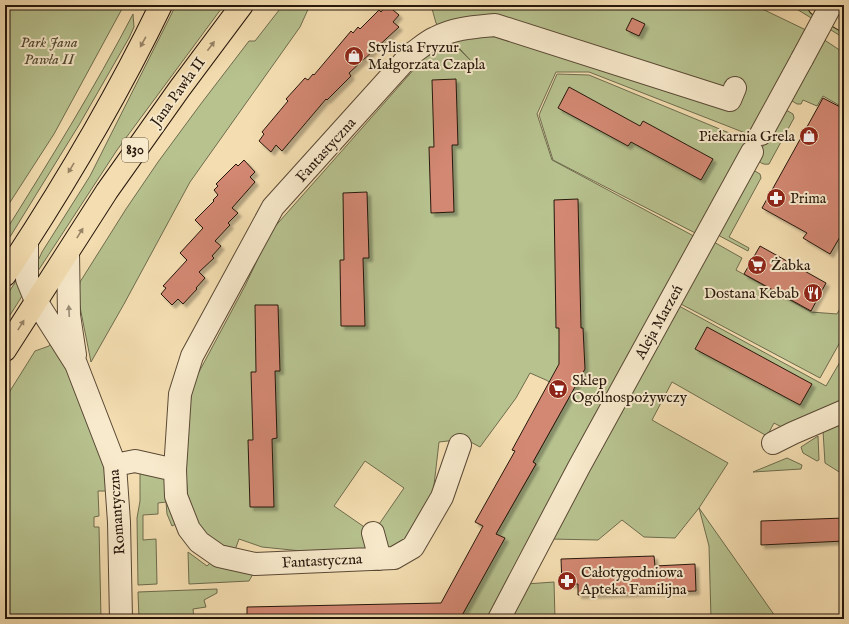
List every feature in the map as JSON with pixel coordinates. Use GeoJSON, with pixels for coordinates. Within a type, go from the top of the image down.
{"type":"FeatureCollection","features":[{"type":"Feature","properties":{"kind":"main road"},"geometry":{"type":"LineString","coordinates":[[5,275],[27,242],[92,134],[146,36],[161,5]]}},
{"type":"Feature","properties":{"kind":"main road","name":"Jana Pawła II"},"geometry":{"type":"LineString","coordinates":[[5,350],[107,191],[180,88],[242,5]]}},
{"type":"Feature","properties":{"kind":"main road"},"geometry":{"type":"LineString","coordinates":[[819,5],[844,20]]}},
{"type":"Feature","properties":{"kind":"street","name":"Aleja Marzeń"},"geometry":{"type":"LineString","coordinates":[[499,619],[579,467],[831,5]]}},
{"type":"Feature","properties":{"kind":"street","name":"Fantastyczna"},"geometry":{"type":"LineString","coordinates":[[460,445],[442,497],[413,547],[394,558],[255,564],[219,556],[199,542],[189,529],[176,496],[175,470],[180,394],[192,356],[273,207],[411,54],[434,38],[448,32],[470,27],[495,25],[636,61],[730,100],[735,88]]}},
{"type":"Feature","properties":{"kind":"street"},"geometry":{"type":"LineString","coordinates":[[27,242],[27,279],[36,300]]}},
{"type":"Feature","properties":{"kind":"street","name":"Romantyczna"},"geometry":{"type":"LineString","coordinates":[[68,253],[69,315],[76,364]]}},
{"type":"Feature","properties":{"kind":"street","name":"Romantyczna"},"geometry":{"type":"LineString","coordinates":[[36,300],[76,364],[115,465],[119,522],[121,619]]}},
{"type":"Feature","properties":{"kind":"street"},"geometry":{"type":"LineString","coordinates":[[774,444],[844,411]]}},
{"type":"Feature","properties":{"kind":"street"},"geometry":{"type":"LineString","coordinates":[[115,465],[135,461],[175,470]]}},
{"type":"Feature","properties":{"kind":"street"},"geometry":{"type":"LineString","coordinates":[[373,533],[380,559]]}},
{"type":"Feature","properties":{"kind":"green space","name":"Park Jana Pawła II"},"geometry":{"type":"Polygon","coordinates":[[[5,5],[116,5],[123,7],[54,134],[5,210],[5,5]]]}},
{"type":"Feature","properties":{"kind":"green space"},"geometry":{"type":"Polygon","coordinates":[[[176,5],[224,5],[117,150],[36,274],[37,263],[42,252],[90,176],[176,5]]]}},
{"type":"Feature","properties":{"kind":"green space"},"geometry":{"type":"Polygon","coordinates":[[[283,5],[310,5],[300,27],[190,182],[91,362],[78,297],[80,282],[126,209],[158,162],[249,41],[255,41],[283,5]]]}},
{"type":"Feature","properties":{"kind":"green space"},"geometry":{"type":"Polygon","coordinates":[[[431,5],[754,5],[808,31],[753,136],[589,72],[556,72],[537,114],[552,160],[703,241],[499,619],[460,619],[504,539],[496,534],[536,464],[533,462],[571,394],[530,373],[516,398],[480,447],[465,439],[439,442],[433,494],[413,547],[380,559],[262,547],[239,539],[234,553],[220,548],[197,526],[188,500],[185,463],[192,385],[245,286],[271,231],[424,58],[453,43],[473,63],[436,23],[431,5]],[[365,461],[334,506],[373,533],[404,488],[365,461]]]}},
{"type":"Feature","properties":{"kind":"green space"},"geometry":{"type":"Polygon","coordinates":[[[790,5],[801,5],[841,29],[844,31],[844,38],[790,5]]]}},
{"type":"Feature","properties":{"kind":"green space"},"geometry":{"type":"Polygon","coordinates":[[[133,14],[134,27],[129,38],[79,125],[5,245],[5,232],[87,97],[133,14]]]}},
{"type":"Feature","properties":{"kind":"green space"},"geometry":{"type":"Polygon","coordinates":[[[820,37],[844,53],[844,108],[823,96],[817,106],[803,100],[801,104],[797,104],[789,99],[820,37]]]}},
{"type":"Feature","properties":{"kind":"green space"},"geometry":{"type":"Polygon","coordinates":[[[557,74],[589,75],[751,142],[703,237],[553,160],[539,115],[557,74]]]}},
{"type":"Feature","properties":{"kind":"green space"},"geometry":{"type":"Polygon","coordinates":[[[786,110],[793,114],[794,118],[769,164],[762,163],[757,157],[782,112],[786,110]]]}},
{"type":"Feature","properties":{"kind":"green space"},"geometry":{"type":"Polygon","coordinates":[[[753,170],[760,174],[761,178],[729,237],[749,248],[748,251],[716,234],[753,170]]]}},
{"type":"Feature","properties":{"kind":"green space"},"geometry":{"type":"Polygon","coordinates":[[[712,241],[742,258],[736,270],[811,312],[837,314],[844,301],[844,335],[820,378],[679,303],[712,241]]]}},
{"type":"Feature","properties":{"kind":"green space"},"geometry":{"type":"Polygon","coordinates":[[[18,278],[24,293],[5,323],[5,298],[18,278]]]}},
{"type":"Feature","properties":{"kind":"green space"},"geometry":{"type":"Polygon","coordinates":[[[679,306],[826,386],[844,355],[844,411],[793,433],[774,423],[767,436],[672,382],[652,420],[728,463],[699,508],[675,538],[644,537],[622,520],[598,540],[550,539],[679,306]]]}},
{"type":"Feature","properties":{"kind":"green space"},"geometry":{"type":"Polygon","coordinates":[[[52,341],[60,350],[104,467],[108,491],[98,491],[99,516],[94,517],[94,527],[99,527],[101,619],[5,619],[5,399],[35,351],[49,346],[52,341]]]}},
{"type":"Feature","properties":{"kind":"green space"},"geometry":{"type":"Polygon","coordinates":[[[844,421],[844,475],[825,463],[823,431],[844,421]]]}},
{"type":"Feature","properties":{"kind":"green space"},"geometry":{"type":"Polygon","coordinates":[[[818,436],[819,460],[817,461],[803,453],[801,447],[818,436]]]}},
{"type":"Feature","properties":{"kind":"green space"},"geometry":{"type":"Polygon","coordinates":[[[787,458],[802,465],[801,469],[753,472],[787,458]]]}},
{"type":"Feature","properties":{"kind":"green space"},"geometry":{"type":"Polygon","coordinates":[[[140,471],[161,472],[170,481],[178,523],[172,526],[167,514],[166,502],[158,503],[158,514],[143,515],[143,540],[156,539],[157,584],[138,585],[137,518],[140,501],[140,471]]]}},
{"type":"Feature","properties":{"kind":"green space"},"geometry":{"type":"Polygon","coordinates":[[[699,508],[775,616],[711,618],[709,546],[699,508]]]}},
{"type":"Feature","properties":{"kind":"green space"},"geometry":{"type":"Polygon","coordinates":[[[188,552],[207,566],[213,560],[254,572],[249,581],[189,584],[188,552]]]}},
{"type":"Feature","properties":{"kind":"green space"},"geometry":{"type":"Polygon","coordinates":[[[554,582],[555,619],[508,619],[526,584],[554,582]]]}},
{"type":"Feature","properties":{"kind":"green space"},"geometry":{"type":"Polygon","coordinates":[[[217,589],[217,593],[204,600],[206,607],[193,609],[194,619],[139,619],[138,592],[217,589]]]}},
{"type":"Feature","properties":{"kind":"building"},"geometry":{"type":"Polygon","coordinates":[[[387,5],[399,15],[393,22],[399,27],[349,73],[351,76],[327,100],[326,99],[282,151],[276,145],[271,152],[259,141],[264,134],[262,132],[288,101],[286,99],[305,78],[308,80],[313,74],[314,75],[351,31],[353,33],[358,27],[360,29],[379,10],[381,12],[387,5]]]}},
{"type":"Feature","properties":{"kind":"building"},"geometry":{"type":"Polygon","coordinates":[[[632,18],[645,24],[639,36],[626,30],[632,18]]]}},
{"type":"Feature","properties":{"kind":"building"},"geometry":{"type":"Polygon","coordinates":[[[456,79],[458,145],[452,145],[454,212],[431,213],[429,147],[434,147],[432,80],[456,79]]]}},
{"type":"Feature","properties":{"kind":"building"},"geometry":{"type":"Polygon","coordinates":[[[569,87],[640,126],[643,121],[713,159],[701,180],[631,142],[628,146],[558,108],[569,87]]]}},
{"type":"Feature","properties":{"kind":"building"},"geometry":{"type":"Polygon","coordinates":[[[823,98],[844,109],[844,230],[830,254],[803,238],[807,233],[762,208],[823,98]]]}},
{"type":"Feature","properties":{"kind":"building"},"geometry":{"type":"Polygon","coordinates":[[[244,160],[255,172],[250,177],[255,182],[232,208],[238,213],[228,223],[230,225],[215,241],[221,246],[212,256],[214,258],[199,272],[205,278],[183,304],[178,299],[172,305],[161,294],[166,288],[163,286],[187,260],[180,253],[203,228],[195,220],[218,195],[214,190],[218,186],[216,184],[236,164],[238,166],[244,160]]]}},
{"type":"Feature","properties":{"kind":"building"},"geometry":{"type":"Polygon","coordinates":[[[367,192],[369,258],[363,258],[365,326],[341,326],[340,260],[344,260],[343,193],[367,192]]]}},
{"type":"Feature","properties":{"kind":"building"},"geometry":{"type":"Polygon","coordinates":[[[578,199],[581,328],[583,328],[585,369],[533,462],[536,464],[496,534],[505,538],[460,619],[247,619],[247,607],[441,603],[483,526],[475,522],[515,451],[512,450],[559,364],[559,328],[556,328],[554,200],[578,199]]]}},
{"type":"Feature","properties":{"kind":"building"},"geometry":{"type":"Polygon","coordinates":[[[760,246],[826,283],[811,311],[744,274],[760,246]]]}},
{"type":"Feature","properties":{"kind":"building"},"geometry":{"type":"Polygon","coordinates":[[[255,305],[278,305],[280,371],[275,371],[277,438],[272,439],[274,507],[250,507],[248,440],[253,440],[251,372],[256,372],[255,305]]]}},
{"type":"Feature","properties":{"kind":"building"},"geometry":{"type":"Polygon","coordinates":[[[707,327],[812,384],[800,405],[695,349],[707,327]]]}},
{"type":"Feature","properties":{"kind":"building"},"geometry":{"type":"Polygon","coordinates":[[[844,518],[844,541],[761,545],[761,521],[844,518]]]}},
{"type":"Feature","properties":{"kind":"building"},"geometry":{"type":"Polygon","coordinates":[[[654,556],[655,566],[695,564],[696,591],[578,595],[578,584],[562,584],[561,559],[654,556]]]}},
{"type":"Feature","properties":{"kind":"place","name":"Stylista Fryzur Małgorzata Czapla"},"geometry":{"type":"Point","coordinates":[354,56]}},
{"type":"Feature","properties":{"kind":"place","name":"Piekarnia Grela"},"geometry":{"type":"Point","coordinates":[809,136]}},
{"type":"Feature","properties":{"kind":"place","name":"Prima"},"geometry":{"type":"Point","coordinates":[776,198]}},
{"type":"Feature","properties":{"kind":"place","name":"Żabka"},"geometry":{"type":"Point","coordinates":[757,265]}},
{"type":"Feature","properties":{"kind":"place","name":"Dostana Kebab"},"geometry":{"type":"Point","coordinates":[813,293]}},
{"type":"Feature","properties":{"kind":"place","name":"Sklep Ogólnospożywczy"},"geometry":{"type":"Point","coordinates":[558,389]}},
{"type":"Feature","properties":{"kind":"place","name":"Całotygodniowa Apteka Familijna"},"geometry":{"type":"Point","coordinates":[567,581]}}]}
